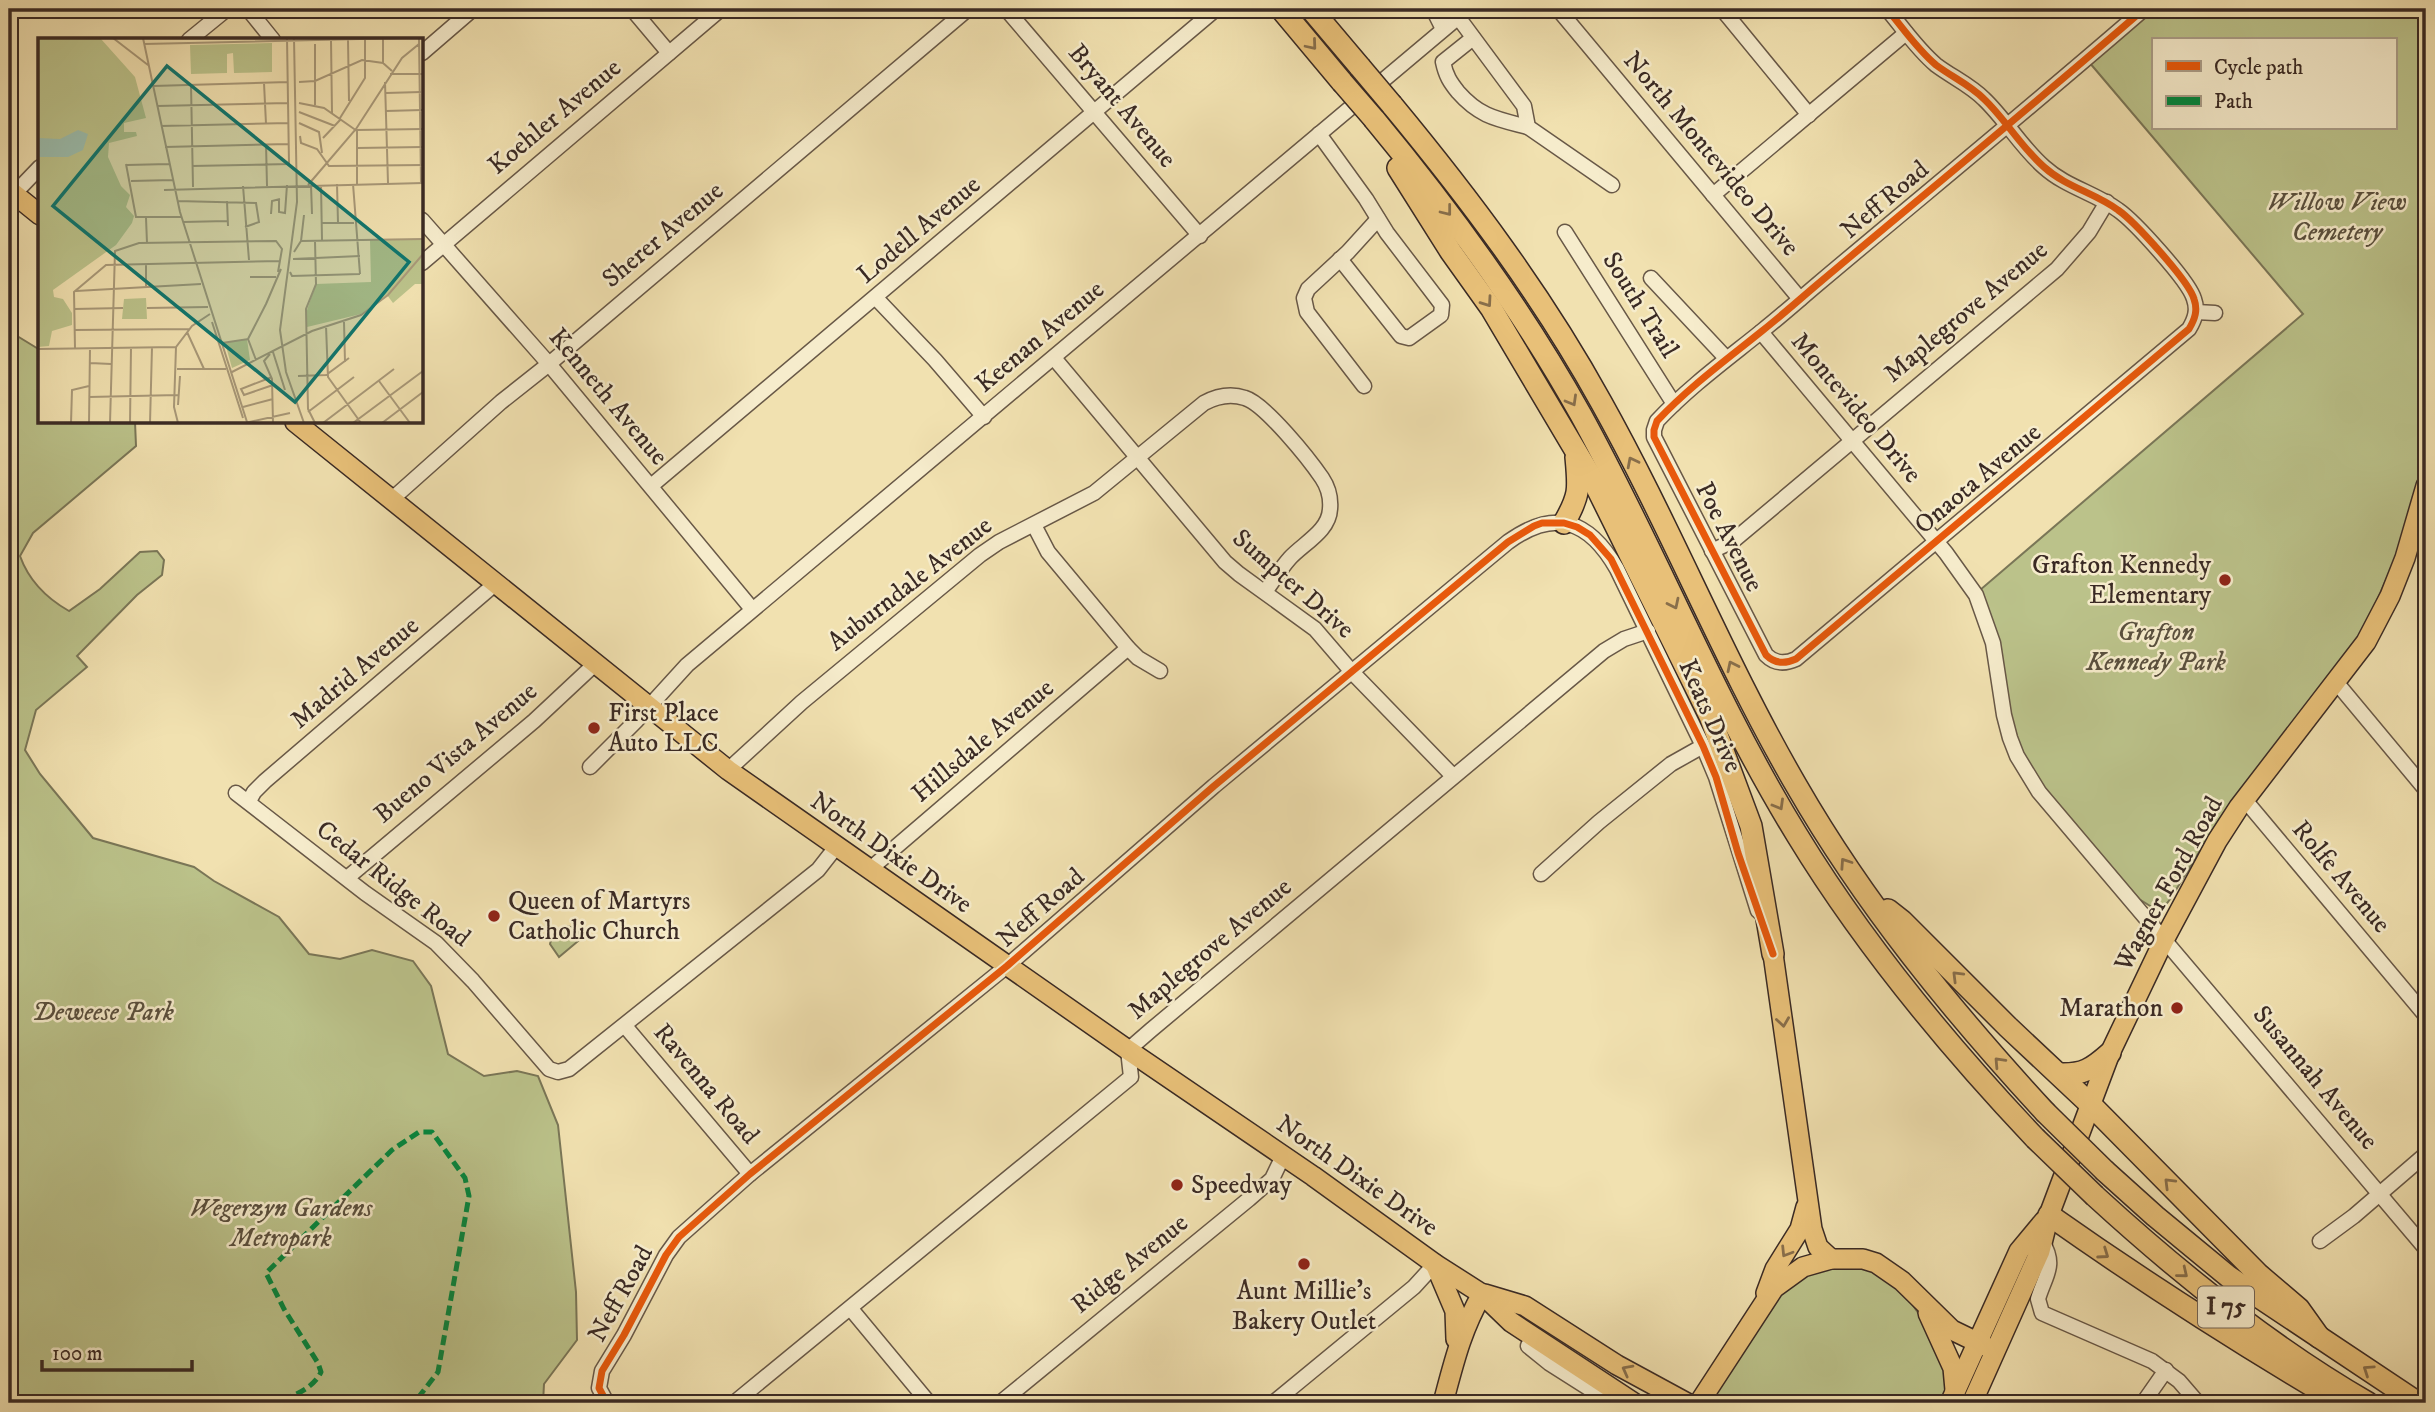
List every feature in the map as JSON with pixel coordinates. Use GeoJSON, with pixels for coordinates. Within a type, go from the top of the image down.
{"type":"FeatureCollection","features":[{"type":"Feature","properties":{"kind":"highway","name":"I 75"},"geometry":{"type":"LineString","coordinates":[[1281,9],[1413,167],[1493,273],[1548,359],[1615,482],[1731,719],[1796,834],[1864,935],[1954,1049],[2035,1138],[2095,1196],[2211,1296],[2288,1352],[2368,1403]]}},
{"type":"Feature","properties":{"kind":"highway","name":"I 75"},"geometry":{"type":"LineString","coordinates":[[1311,9],[1459,187],[1511,259],[1600,401],[1744,689],[1796,785],[1866,894],[1944,998],[2045,1112],[2155,1216],[2229,1277],[2418,1403]]}},
{"type":"Feature","properties":{"kind":"highway"},"geometry":{"type":"LineString","coordinates":[[1374,120],[1398,168],[1451,252],[1492,308],[1575,448],[1710,716],[1751,826],[1773,954]]}},
{"type":"Feature","properties":{"kind":"highway"},"geometry":{"type":"LineString","coordinates":[[1564,523],[1577,501],[1579,485],[1575,448]]}},
{"type":"Feature","properties":{"kind":"highway"},"geometry":{"type":"LineString","coordinates":[[1866,894],[1902,920],[2258,1274],[2299,1309],[2319,1337]]}},
{"type":"Feature","properties":{"kind":"highway"},"geometry":{"type":"LineString","coordinates":[[2059,1074],[2076,1075],[2093,1067],[2109,1053]]}},
{"type":"Feature","properties":{"kind":"highway"},"geometry":{"type":"LineString","coordinates":[[2049,1215],[2141,1280],[2341,1403]]}},
{"type":"Feature","properties":{"kind":"main road"},"geometry":{"type":"LineString","coordinates":[[11,192],[38,213]]}},
{"type":"Feature","properties":{"kind":"main road","name":"North Dixie Drive"},"geometry":{"type":"LineString","coordinates":[[297,424],[728,770],[1435,1264],[1482,1293],[1511,1322],[1634,1403]]}},
{"type":"Feature","properties":{"kind":"main road","name":"Wagner Ford Road"},"geometry":{"type":"LineString","coordinates":[[1972,1403],[2042,1241],[2049,1215],[2109,1053],[2164,940],[2217,841],[2245,800],[2366,642],[2390,596],[2405,558],[2426,486]]}},
{"type":"Feature","properties":{"kind":"main road","name":"Keats Drive"},"geometry":{"type":"LineString","coordinates":[[1773,954],[1807,1203],[1818,1247],[1831,1259]]}},
{"type":"Feature","properties":{"kind":"main road"},"geometry":{"type":"LineString","coordinates":[[1763,1302],[1776,1269],[1800,1229],[1807,1203]]}},
{"type":"Feature","properties":{"kind":"main road","name":"Wagner Ford Road"},"geometry":{"type":"LineString","coordinates":[[1955,1400],[1985,1337],[2018,1251],[2049,1215]]}},
{"type":"Feature","properties":{"kind":"main road"},"geometry":{"type":"LineString","coordinates":[[1699,1403],[1774,1289],[1794,1272],[1831,1259],[1863,1259],[1876,1263],[1902,1281],[1923,1303],[1954,1368],[1955,1400]]}},
{"type":"Feature","properties":{"kind":"main road"},"geometry":{"type":"LineString","coordinates":[[1435,1264],[1455,1311],[1456,1353]]}},
{"type":"Feature","properties":{"kind":"main road"},"geometry":{"type":"LineString","coordinates":[[1923,1303],[1958,1319],[1985,1337],[2006,1296],[2032,1266]]}},
{"type":"Feature","properties":{"kind":"main road"},"geometry":{"type":"LineString","coordinates":[[1443,1403],[1467,1320],[1482,1293]]}},
{"type":"Feature","properties":{"kind":"main road","name":"North Dixie Drive"},"geometry":{"type":"LineString","coordinates":[[1482,1293],[1525,1306],[1572,1337],[1687,1403]]}},
{"type":"Feature","properties":{"kind":"main road"},"geometry":{"type":"LineString","coordinates":[[1533,1336],[1539,1328],[1551,1328],[1572,1337]]}},
{"type":"Feature","properties":{"kind":"street"},"geometry":{"type":"LineString","coordinates":[[191,38],[227,9]]}},
{"type":"Feature","properties":{"kind":"street"},"geometry":{"type":"LineString","coordinates":[[248,9],[272,38]]}},
{"type":"Feature","properties":{"kind":"street"},"geometry":{"type":"LineString","coordinates":[[424,50],[473,9]]}},
{"type":"Feature","properties":{"kind":"street"},"geometry":{"type":"LineString","coordinates":[[632,9],[669,52]]}},
{"type":"Feature","properties":{"kind":"street","name":"Koehler Avenue"},"geometry":{"type":"LineString","coordinates":[[424,261],[721,9]]}},
{"type":"Feature","properties":{"kind":"street","name":"Sherer Avenue"},"geometry":{"type":"LineString","coordinates":[[391,500],[501,402],[968,9]]}},
{"type":"Feature","properties":{"kind":"street","name":"Bryant Avenue"},"geometry":{"type":"LineString","coordinates":[[1006,9],[1200,236]]}},
{"type":"Feature","properties":{"kind":"street","name":"Lodell Avenue"},"geometry":{"type":"LineString","coordinates":[[651,486],[1216,9]]}},
{"type":"Feature","properties":{"kind":"street"},"geometry":{"type":"LineString","coordinates":[[1433,9],[1443,29]]}},
{"type":"Feature","properties":{"kind":"street","name":"North Montevideo Drive"},"geometry":{"type":"LineString","coordinates":[[1558,9],[1800,299]]}},
{"type":"Feature","properties":{"kind":"street"},"geometry":{"type":"LineString","coordinates":[[1722,9],[1810,115]]}},
{"type":"Feature","properties":{"kind":"street"},"geometry":{"type":"LineString","coordinates":[[1886,9],[1937,65],[1983,98],[2049,172],[2107,202],[2134,223],[2192,293],[2196,312],[2215,313]]}},
{"type":"Feature","properties":{"kind":"street","name":"Neff Road"},"geometry":{"type":"LineString","coordinates":[[1654,426],[1674,404],[1726,359],[2144,9]]}},
{"type":"Feature","properties":{"kind":"street"},"geometry":{"type":"LineString","coordinates":[[1463,13],[1473,38],[1524,106],[1528,127]]}},
{"type":"Feature","properties":{"kind":"street","name":"Keenan Avenue"},"geometry":{"type":"LineString","coordinates":[[590,766],[681,671],[1463,13]]}},
{"type":"Feature","properties":{"kind":"street"},"geometry":{"type":"LineString","coordinates":[[1713,195],[1906,33]]}},
{"type":"Feature","properties":{"kind":"street"},"geometry":{"type":"LineString","coordinates":[[1473,38],[1443,62],[1446,77],[1471,106],[1486,116],[1528,127],[1612,185]]}},
{"type":"Feature","properties":{"kind":"street"},"geometry":{"type":"LineString","coordinates":[[1319,134],[1443,310],[1438,318],[1409,338],[1401,336],[1340,259]]}},
{"type":"Feature","properties":{"kind":"street"},"geometry":{"type":"LineString","coordinates":[[11,192],[38,169]]}},
{"type":"Feature","properties":{"kind":"street","name":"Maplegrove Avenue"},"geometry":{"type":"LineString","coordinates":[[1712,551],[1733,541],[2057,269],[2089,232],[2107,202]]}},
{"type":"Feature","properties":{"kind":"street"},"geometry":{"type":"LineString","coordinates":[[1364,386],[1328,342],[1304,304],[1304,298],[1308,289],[1378,219]]}},
{"type":"Feature","properties":{"kind":"street","name":"Kenneth Avenue"},"geometry":{"type":"LineString","coordinates":[[424,222],[549,364],[752,610]]}},
{"type":"Feature","properties":{"kind":"street","name":"South Trail"},"geometry":{"type":"LineString","coordinates":[[1565,232],[1674,404]]}},
{"type":"Feature","properties":{"kind":"street"},"geometry":{"type":"LineString","coordinates":[[1651,278],[1726,359]]}},
{"type":"Feature","properties":{"kind":"street"},"geometry":{"type":"LineString","coordinates":[[876,298],[984,416]]}},
{"type":"Feature","properties":{"kind":"street","name":"Onaota Avenue"},"geometry":{"type":"LineString","coordinates":[[1776,662],[1796,659],[1937,542],[2189,329],[2196,312]]}},
{"type":"Feature","properties":{"kind":"street","name":"Montevideo Drive"},"geometry":{"type":"LineString","coordinates":[[1761,332],[1937,542],[1976,594],[1993,643],[2007,726],[2017,756],[2029,777],[2164,940]]}},
{"type":"Feature","properties":{"kind":"street","name":"Sumpter Drive"},"geometry":{"type":"LineString","coordinates":[[1054,358],[1225,562],[1315,629],[1352,672],[1453,776]]}},
{"type":"Feature","properties":{"kind":"street","name":"Auburndale Avenue"},"geometry":{"type":"LineString","coordinates":[[728,770],[802,702],[979,555],[999,542],[1094,494],[1210,399],[1221,396],[1243,397],[1259,405],[1322,479],[1330,498],[1328,520],[1322,529],[1289,560],[1265,592]]}},
{"type":"Feature","properties":{"kind":"street","name":"Poe Avenue"},"geometry":{"type":"LineString","coordinates":[[1654,426],[1654,437],[1712,551],[1766,654],[1776,662]]}},
{"type":"Feature","properties":{"kind":"street","name":"Neff Road"},"geometry":{"type":"LineString","coordinates":[[607,1403],[598,1381],[602,1371],[671,1247],[703,1215],[914,1039],[1007,966],[1214,786],[1525,530],[1542,523],[1564,523]]}},
{"type":"Feature","properties":{"kind":"street","name":"Keats Drive"},"geometry":{"type":"LineString","coordinates":[[1564,523],[1577,527],[1590,536],[1611,559],[1648,631],[1716,777],[1733,839],[1773,954]]}},
{"type":"Feature","properties":{"kind":"street"},"geometry":{"type":"LineString","coordinates":[[1034,524],[1052,557],[1128,648],[1138,659],[1160,671]]}},
{"type":"Feature","properties":{"kind":"street","name":"Madrid Avenue"},"geometry":{"type":"LineString","coordinates":[[249,801],[265,781],[495,583]]}},
{"type":"Feature","properties":{"kind":"street","name":"Maplegrove Avenue"},"geometry":{"type":"LineString","coordinates":[[734,1403],[1131,1077],[1128,1051],[1453,776],[1604,651],[1635,634],[1648,631]]}},
{"type":"Feature","properties":{"kind":"street","name":"Hillsdale Avenue"},"geometry":{"type":"LineString","coordinates":[[869,870],[1128,648]]}},
{"type":"Feature","properties":{"kind":"street","name":"Bueno Vista Avenue"},"geometry":{"type":"LineString","coordinates":[[347,878],[534,721],[595,664]]}},
{"type":"Feature","properties":{"kind":"street"},"geometry":{"type":"LineString","coordinates":[[2336,682],[2426,790]]}},
{"type":"Feature","properties":{"kind":"street"},"geometry":{"type":"LineString","coordinates":[[1541,874],[1651,780],[1688,752],[1703,746]]}},
{"type":"Feature","properties":{"kind":"street","name":"Cedar Ridge Road"},"geometry":{"type":"LineString","coordinates":[[236,793],[436,943],[473,981],[549,1069],[558,1072],[569,1069],[625,1026]]}},
{"type":"Feature","properties":{"kind":"street","name":"Rolfe Avenue"},"geometry":{"type":"LineString","coordinates":[[2245,800],[2426,1016]]}},
{"type":"Feature","properties":{"kind":"street"},"geometry":{"type":"LineString","coordinates":[[625,1026],[818,870],[836,847]]}},
{"type":"Feature","properties":{"kind":"street","name":"Susannah Avenue"},"geometry":{"type":"LineString","coordinates":[[2164,940],[2426,1249]]}},
{"type":"Feature","properties":{"kind":"street","name":"Ravenna Road"},"geometry":{"type":"LineString","coordinates":[[625,1026],[750,1174]]}},
{"type":"Feature","properties":{"kind":"street"},"geometry":{"type":"LineString","coordinates":[[2320,1241],[2354,1216],[2426,1154]]}},
{"type":"Feature","properties":{"kind":"street","name":"Ridge Avenue"},"geometry":{"type":"LineString","coordinates":[[1000,1403],[1249,1199],[1272,1178],[1283,1156]]}},
{"type":"Feature","properties":{"kind":"street"},"geometry":{"type":"LineString","coordinates":[[2042,1241],[2050,1265],[2038,1299],[2042,1313],[2140,1355],[2166,1370],[2198,1403]]}},
{"type":"Feature","properties":{"kind":"street"},"geometry":{"type":"LineString","coordinates":[[1273,1403],[1414,1287],[1435,1264]]}},
{"type":"Feature","properties":{"kind":"street"},"geometry":{"type":"LineString","coordinates":[[851,1309],[929,1403]]}},
{"type":"Feature","properties":{"kind":"street"},"geometry":{"type":"LineString","coordinates":[[1533,1336],[1528,1346],[1540,1357],[1612,1403]]}},
{"type":"Feature","properties":{"kind":"street"},"geometry":{"type":"LineString","coordinates":[[2143,1403],[2166,1370]]}},
{"type":"Feature","properties":{"kind":"green space","name":"Grafton Kennedy Park"},"geometry":{"type":"Polygon","coordinates":[[[2152,9],[2426,9],[2426,462],[2397,555],[2367,623],[2343,660],[2220,818],[2171,898],[2164,907],[2155,909],[2139,899],[2048,795],[2027,764],[2013,731],[1980,590],[2303,314],[2089,62],[2152,9]]]}},
{"type":"Feature","properties":{"kind":"green space"},"geometry":{"type":"Polygon","coordinates":[[[9,331],[38,349],[38,424],[135,424],[136,446],[33,533],[20,556],[33,581],[69,611],[100,589],[140,552],[157,551],[164,560],[162,575],[137,595],[77,656],[87,667],[36,710],[25,750],[40,774],[93,838],[194,867],[279,917],[309,954],[340,959],[372,950],[413,961],[431,986],[448,1054],[484,1076],[517,1071],[538,1076],[558,1125],[576,1292],[577,1340],[544,1384],[543,1403],[9,1403],[9,331]]]}},
{"type":"Feature","properties":{"kind":"green space"},"geometry":{"type":"Polygon","coordinates":[[[566,926],[575,928],[583,937],[559,957],[550,944],[566,926]]]}},
{"type":"Feature","properties":{"kind":"green space"},"geometry":{"type":"Polygon","coordinates":[[[1828,1264],[1874,1270],[1899,1285],[1936,1339],[1950,1375],[1945,1403],[1712,1403],[1711,1396],[1787,1283],[1828,1264]]]}},
{"type":"Feature","properties":{"kind":"marked path"},"geometry":{"type":"LineString","coordinates":[[268,1403],[291,1397],[305,1389],[321,1372],[266,1273],[392,1150],[419,1132],[432,1132],[465,1178],[469,1196],[438,1372],[414,1403]]}},
{"type":"Feature","properties":{"kind":"cycle path"},"geometry":{"type":"LineString","coordinates":[[1887,9],[1929,59],[1984,99],[2007,124],[2014,133],[2028,151],[2044,167],[2126,216],[2160,252],[2190,290],[2196,307],[2195,314],[2189,329],[1796,659],[1780,662],[1766,655],[1654,437],[1657,421],[1695,385],[1776,319],[1982,147],[2023,113],[2144,9]]}},
{"type":"Feature","properties":{"kind":"cycle path"},"geometry":{"type":"LineString","coordinates":[[607,1403],[599,1388],[602,1371],[666,1255],[679,1237],[750,1174],[1007,966],[1214,786],[1508,542],[1534,526],[1542,523],[1564,523],[1577,527],[1590,535],[1611,559],[1716,777],[1738,853],[1773,954]]}},
{"type":"Feature","properties":{"kind":"place","name":"Grafton Kennedy Elementary"},"geometry":{"type":"Point","coordinates":[2225,580]}},
{"type":"Feature","properties":{"kind":"place","name":"First Place Auto LLC"},"geometry":{"type":"Point","coordinates":[594,728]}},
{"type":"Feature","properties":{"kind":"place","name":"Queen of Martyrs Catholic Church"},"geometry":{"type":"Point","coordinates":[494,916]}},
{"type":"Feature","properties":{"kind":"place","name":"Marathon"},"geometry":{"type":"Point","coordinates":[2177,1008]}},
{"type":"Feature","properties":{"kind":"place","name":"Speedway"},"geometry":{"type":"Point","coordinates":[1177,1185]}},
{"type":"Feature","properties":{"kind":"place","name":"Aunt Millie's Bakery Outlet"},"geometry":{"type":"Point","coordinates":[1304,1264]}},
{"type":"Feature","properties":{"kind":"park label","name":"Willow View Cemetery"},"geometry":{"type":"Point","coordinates":[2337,217]}},
{"type":"Feature","properties":{"kind":"park label","name":"Deweese Park"},"geometry":{"type":"Point","coordinates":[103,1012]}},
{"type":"Feature","properties":{"kind":"park label","name":"Wegerzyn Gardens Metropark"},"geometry":{"type":"Point","coordinates":[281,1223]}}]}
